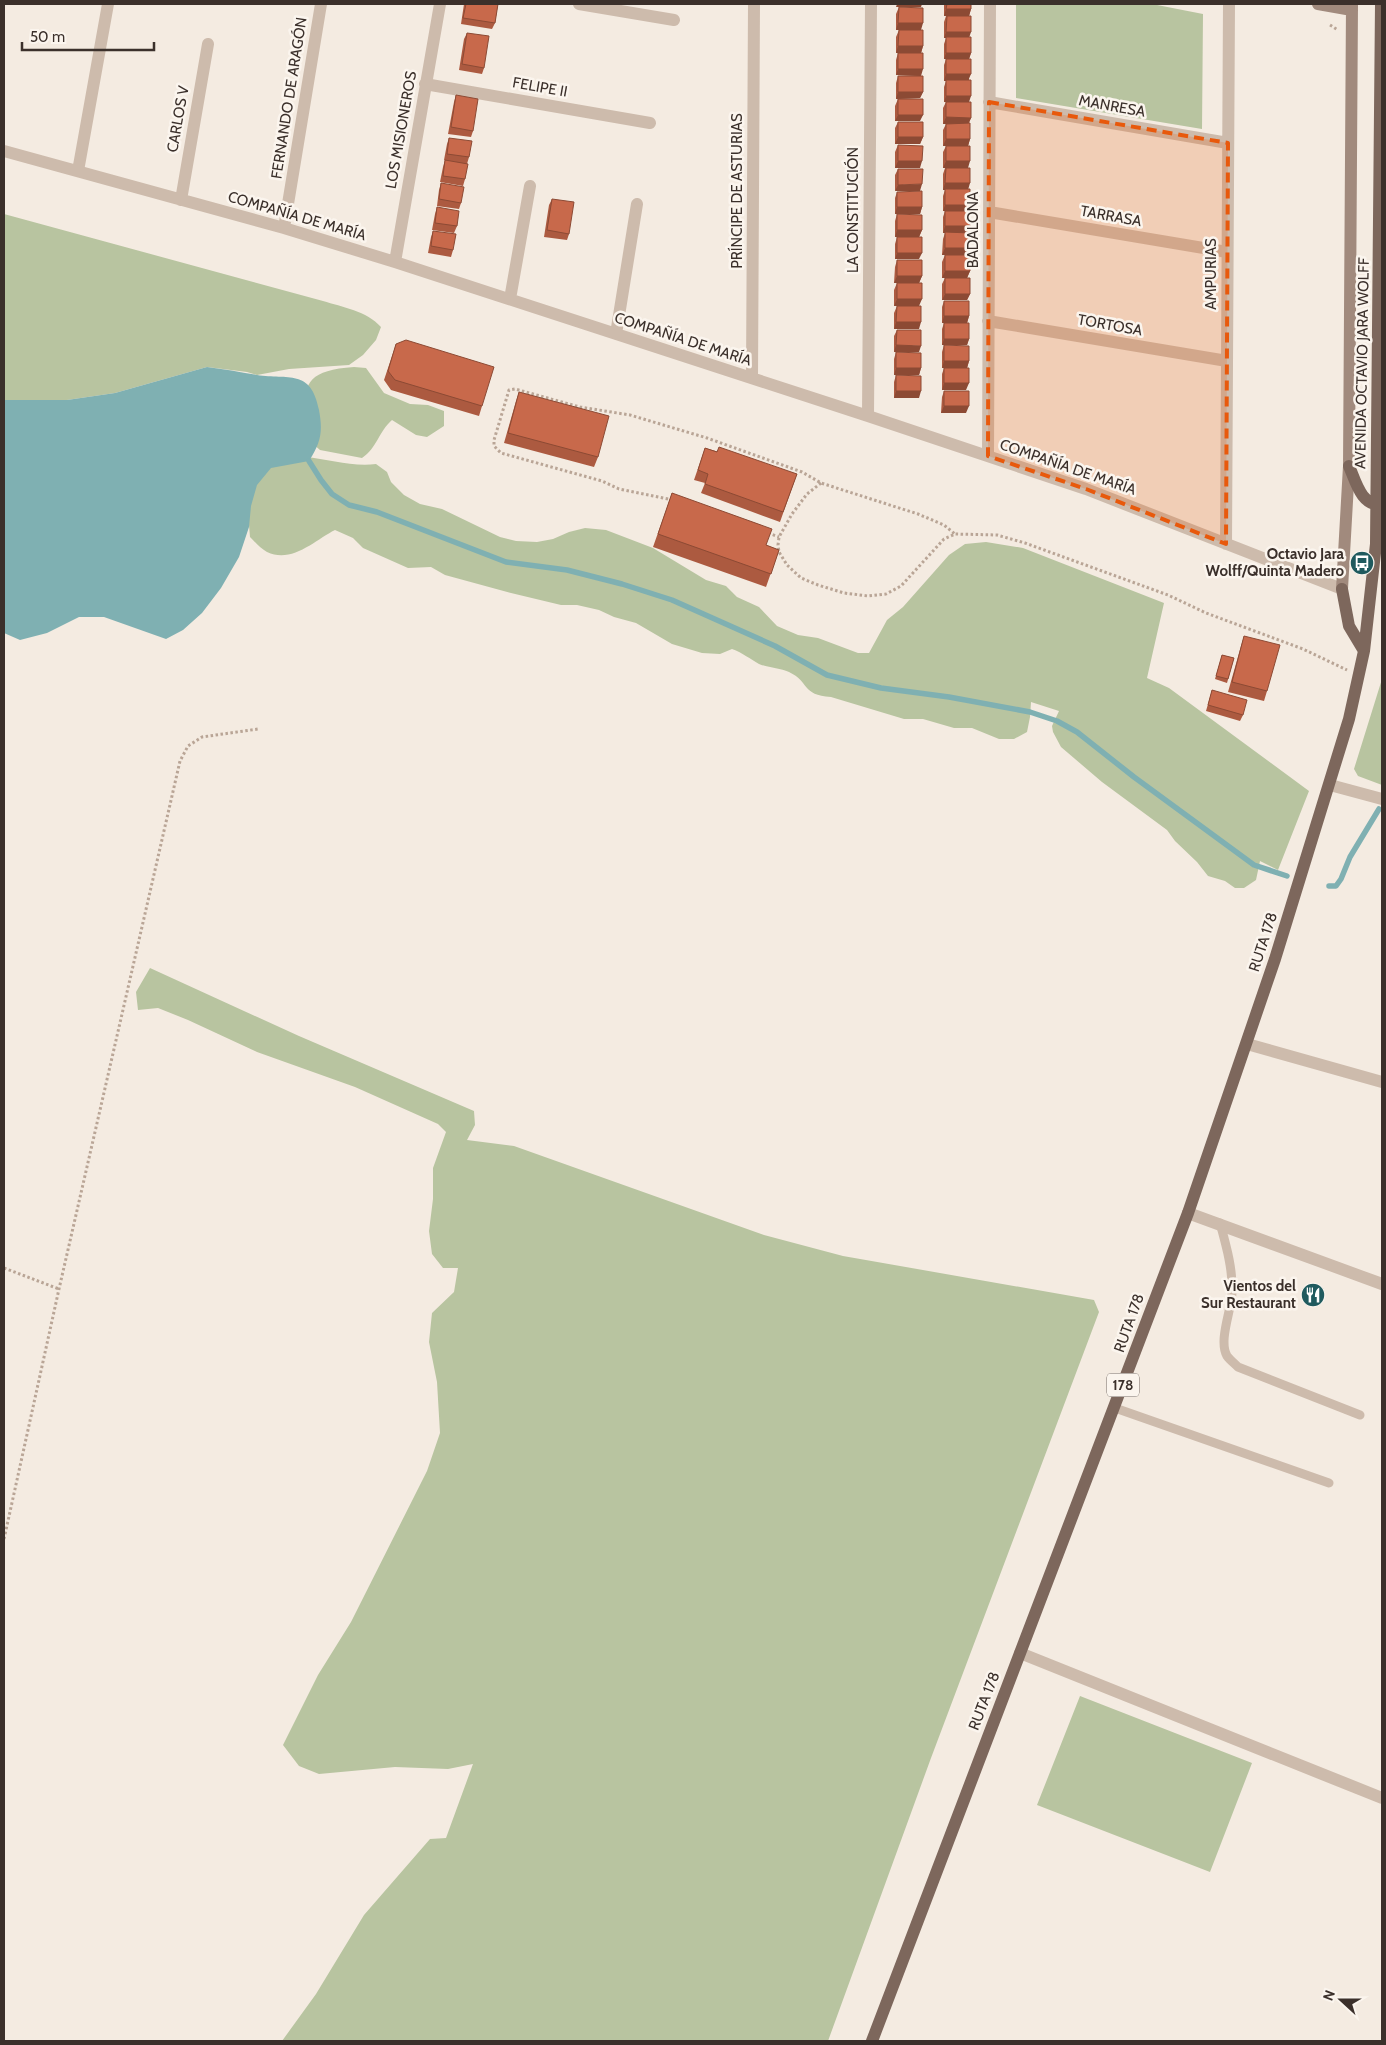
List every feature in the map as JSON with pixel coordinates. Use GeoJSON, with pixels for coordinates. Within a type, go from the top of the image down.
{"type":"FeatureCollection","features":[{"type":"Feature","properties":{"kind":"main road","name":"AVENIDA OCTAVIO JARA WOLFF"},"geometry":{"type":"LineString","coordinates":[[1349,720],[1364,651],[1380,505],[1381,4]]}},
{"type":"Feature","properties":{"kind":"main road"},"geometry":{"type":"LineString","coordinates":[[1349,466],[1363,497],[1380,505]]}},
{"type":"Feature","properties":{"kind":"main road"},"geometry":{"type":"LineString","coordinates":[[1342,589],[1349,626],[1364,651]]}},
{"type":"Feature","properties":{"kind":"main road","name":"RUTA 178"},"geometry":{"type":"LineString","coordinates":[[872,2041],[1188,1213],[1246,1044],[1349,720]]}},
{"type":"Feature","properties":{"kind":"street"},"geometry":{"type":"LineString","coordinates":[[78,172],[108,4]]}},
{"type":"Feature","properties":{"kind":"street","name":"FERNANDO DE ARAGÓN"},"geometry":{"type":"LineString","coordinates":[[284,228],[321,4]]}},
{"type":"Feature","properties":{"kind":"street","name":"LOS MISIONEROS"},"geometry":{"type":"LineString","coordinates":[[396,262],[440,4]]}},
{"type":"Feature","properties":{"kind":"street"},"geometry":{"type":"LineString","coordinates":[[579,4],[674,20]]}},
{"type":"Feature","properties":{"kind":"street","name":"PRÍNCIPE DE ASTURIAS"},"geometry":{"type":"LineString","coordinates":[[752,378],[754,4]]}},
{"type":"Feature","properties":{"kind":"street","name":"LA CONSTITUCIÓN"},"geometry":{"type":"LineString","coordinates":[[868,416],[871,4]]}},
{"type":"Feature","properties":{"kind":"street","name":"BADALONA"},"geometry":{"type":"LineString","coordinates":[[988,456],[990,4]]}},
{"type":"Feature","properties":{"kind":"street","name":"AMPURIAS"},"geometry":{"type":"LineString","coordinates":[[1226,544],[1229,4]]}},
{"type":"Feature","properties":{"kind":"street"},"geometry":{"type":"LineString","coordinates":[[1318,4],[1352,7]]}},
{"type":"Feature","properties":{"kind":"street","name":"AVENIDA OCTAVIO JARA WOLFF"},"geometry":{"type":"LineString","coordinates":[[1342,589],[1349,466],[1352,7]]}},
{"type":"Feature","properties":{"kind":"street","name":"CARLOS V"},"geometry":{"type":"LineString","coordinates":[[181,200],[208,44]]}},
{"type":"Feature","properties":{"kind":"street","name":"FELIPE II"},"geometry":{"type":"LineString","coordinates":[[425,84],[650,122]]}},
{"type":"Feature","properties":{"kind":"street","name":"MANRESA"},"geometry":{"type":"LineString","coordinates":[[989,102],[1228,143]]}},
{"type":"Feature","properties":{"kind":"street","name":"COMPAÑÍA DE MARÍA"},"geometry":{"type":"LineString","coordinates":[[4,151],[284,228],[396,262],[752,378],[1086,488],[1342,589]]}},
{"type":"Feature","properties":{"kind":"street"},"geometry":{"type":"LineString","coordinates":[[510,299],[530,186]]}},
{"type":"Feature","properties":{"kind":"street"},"geometry":{"type":"LineString","coordinates":[[616,334],[638,204]]}},
{"type":"Feature","properties":{"kind":"street","name":"TARRASA"},"geometry":{"type":"LineString","coordinates":[[989,212],[1228,252]]}},
{"type":"Feature","properties":{"kind":"street","name":"TORTOSA"},"geometry":{"type":"LineString","coordinates":[[988,321],[1227,361]]}},
{"type":"Feature","properties":{"kind":"street"},"geometry":{"type":"LineString","coordinates":[[1330,784],[1382,799]]}},
{"type":"Feature","properties":{"kind":"street"},"geometry":{"type":"LineString","coordinates":[[1246,1044],[1382,1082]]}},
{"type":"Feature","properties":{"kind":"street"},"geometry":{"type":"LineString","coordinates":[[1188,1213],[1220,1223],[1382,1284]]}},
{"type":"Feature","properties":{"kind":"street"},"geometry":{"type":"LineString","coordinates":[[1020,1652],[1382,1798]]}},
{"type":"Feature","properties":{"kind":"lane"},"geometry":{"type":"LineString","coordinates":[[1220,1223],[1228,1254],[1232,1290],[1231,1307],[1224,1336],[1227,1355],[1238,1368],[1360,1415]]}},
{"type":"Feature","properties":{"kind":"lane"},"geometry":{"type":"LineString","coordinates":[[1115,1408],[1329,1483]]}},
{"type":"Feature","properties":{"kind":"path"},"geometry":{"type":"LineString","coordinates":[[682,502],[619,489],[602,481],[501,454],[494,446],[494,440],[509,390],[515,389],[580,407],[630,415],[690,433],[802,472],[821,483],[918,514],[944,526],[955,534]]}},
{"type":"Feature","properties":{"kind":"path"},"geometry":{"type":"LineString","coordinates":[[821,483],[807,494],[792,514],[780,537],[779,552],[787,564],[801,578],[844,593],[868,596],[886,594],[901,586],[944,539],[955,534],[997,535],[1025,543],[1168,595],[1206,613],[1303,649],[1359,675]]}},
{"type":"Feature","properties":{"kind":"path"},"geometry":{"type":"LineString","coordinates":[[762,530],[780,537]]}},
{"type":"Feature","properties":{"kind":"path"},"geometry":{"type":"LineString","coordinates":[[4,1539],[59,1289],[180,761],[188,746],[202,737],[258,729]]}},
{"type":"Feature","properties":{"kind":"path"},"geometry":{"type":"LineString","coordinates":[[4,1268],[59,1289]]}},
{"type":"Feature","properties":{"kind":"highlighted area"},"geometry":{"type":"Polygon","coordinates":[[[989,102],[1228,143],[1226,544],[1086,489],[988,456],[989,102]]]}},
{"type":"Feature","properties":{"kind":"green space"},"geometry":{"type":"Polygon","coordinates":[[[1016,4],[1152,4],[1203,14],[1202,129],[1016,98],[1016,4]]]}},
{"type":"Feature","properties":{"kind":"green space"},"geometry":{"type":"Polygon","coordinates":[[[4,214],[346,308],[362,313],[381,327],[376,340],[363,355],[349,365],[289,369],[257,375],[207,367],[115,393],[67,400],[4,400],[4,214]]]}},
{"type":"Feature","properties":{"kind":"green space"},"geometry":{"type":"Polygon","coordinates":[[[354,367],[366,368],[384,393],[410,404],[428,405],[444,411],[444,426],[427,437],[416,435],[392,420],[362,458],[320,450],[305,437],[305,395],[308,386],[313,379],[322,373],[354,367]]]}},
{"type":"Feature","properties":{"kind":"green space"},"geometry":{"type":"Polygon","coordinates":[[[305,457],[349,464],[376,464],[387,472],[391,482],[404,495],[420,504],[442,509],[500,537],[516,541],[537,542],[553,539],[585,528],[606,530],[653,548],[706,580],[726,586],[737,597],[759,607],[777,626],[798,635],[818,638],[858,653],[869,653],[887,620],[903,607],[949,555],[965,544],[986,542],[1023,548],[1164,603],[1147,678],[1169,688],[1309,791],[1278,870],[1260,861],[1256,880],[1244,888],[1235,888],[1225,881],[1208,876],[1167,830],[1102,782],[1061,747],[1052,726],[1059,711],[1031,702],[1027,732],[1014,739],[999,739],[972,728],[954,728],[923,719],[904,719],[831,697],[821,696],[810,691],[796,676],[789,672],[759,664],[732,649],[720,654],[702,653],[672,644],[636,623],[614,617],[599,610],[577,605],[561,605],[511,593],[445,575],[431,567],[408,568],[363,548],[353,538],[335,530],[294,553],[276,555],[267,552],[250,537],[247,501],[252,466],[305,457]]]}},
{"type":"Feature","properties":{"kind":"green space"},"geometry":{"type":"Polygon","coordinates":[[[1382,679],[1382,785],[1358,776],[1354,769],[1382,679]]]}},
{"type":"Feature","properties":{"kind":"green space"},"geometry":{"type":"Polygon","coordinates":[[[150,968],[299,1036],[474,1111],[475,1125],[467,1140],[514,1146],[764,1235],[843,1256],[1094,1300],[1099,1312],[931,1758],[828,2041],[282,2041],[316,1994],[364,1915],[430,1839],[446,1838],[473,1764],[448,1769],[395,1767],[319,1774],[299,1766],[283,1745],[318,1675],[351,1622],[427,1471],[440,1433],[437,1382],[429,1342],[432,1313],[454,1292],[458,1268],[443,1268],[432,1254],[429,1231],[433,1199],[433,1168],[446,1132],[438,1124],[355,1087],[257,1052],[158,1008],[138,1010],[136,992],[150,968]]]}},
{"type":"Feature","properties":{"kind":"green space"},"geometry":{"type":"Polygon","coordinates":[[[1080,1696],[1252,1763],[1210,1872],[1037,1805],[1080,1696]]]}},
{"type":"Feature","properties":{"kind":"water"},"geometry":{"type":"Polygon","coordinates":[[[207,367],[257,375],[288,377],[304,382],[315,397],[319,410],[321,431],[316,448],[309,461],[271,468],[257,485],[251,506],[249,527],[239,557],[221,588],[202,613],[183,630],[166,639],[104,617],[79,617],[47,633],[20,640],[4,633],[4,400],[67,400],[115,393],[207,367]]]}},
{"type":"Feature","properties":{"kind":"building"},"geometry":{"type":"Polygon","coordinates":[[[466,4],[498,4],[495,23],[463,18],[466,4]]]}},
{"type":"Feature","properties":{"kind":"building"},"geometry":{"type":"Polygon","coordinates":[[[947,4],[971,4],[971,9],[946,9],[947,4]]]}},
{"type":"Feature","properties":{"kind":"building"},"geometry":{"type":"Polygon","coordinates":[[[899,7],[923,8],[923,23],[898,23],[899,7]]]}},
{"type":"Feature","properties":{"kind":"building"},"geometry":{"type":"Polygon","coordinates":[[[947,16],[971,16],[971,32],[946,32],[947,16]]]}},
{"type":"Feature","properties":{"kind":"building"},"geometry":{"type":"Polygon","coordinates":[[[899,30],[923,30],[923,46],[898,46],[899,30]]]}},
{"type":"Feature","properties":{"kind":"building"},"geometry":{"type":"Polygon","coordinates":[[[467,33],[489,36],[484,68],[462,64],[467,33]]]}},
{"type":"Feature","properties":{"kind":"building"},"geometry":{"type":"Polygon","coordinates":[[[946,37],[971,37],[971,53],[946,53],[946,37]]]}},
{"type":"Feature","properties":{"kind":"building"},"geometry":{"type":"Polygon","coordinates":[[[898,53],[923,53],[923,69],[898,69],[898,53]]]}},
{"type":"Feature","properties":{"kind":"building"},"geometry":{"type":"Polygon","coordinates":[[[946,59],[971,59],[971,74],[946,74],[946,59]]]}},
{"type":"Feature","properties":{"kind":"building"},"geometry":{"type":"Polygon","coordinates":[[[898,76],[923,76],[923,92],[898,92],[898,76]]]}},
{"type":"Feature","properties":{"kind":"building"},"geometry":{"type":"Polygon","coordinates":[[[946,80],[971,80],[971,96],[946,96],[946,80]]]}},
{"type":"Feature","properties":{"kind":"building"},"geometry":{"type":"Polygon","coordinates":[[[456,95],[478,99],[473,131],[451,127],[456,95]]]}},
{"type":"Feature","properties":{"kind":"building"},"geometry":{"type":"Polygon","coordinates":[[[898,99],[923,99],[923,115],[898,115],[898,99]]]}},
{"type":"Feature","properties":{"kind":"building"},"geometry":{"type":"Polygon","coordinates":[[[946,102],[971,102],[971,118],[946,117],[946,102]]]}},
{"type":"Feature","properties":{"kind":"building"},"geometry":{"type":"Polygon","coordinates":[[[898,122],[923,122],[923,137],[898,137],[898,122]]]}},
{"type":"Feature","properties":{"kind":"building"},"geometry":{"type":"Polygon","coordinates":[[[970,123],[970,139],[946,139],[946,124],[970,123]]]}},
{"type":"Feature","properties":{"kind":"building"},"geometry":{"type":"Polygon","coordinates":[[[449,138],[472,141],[469,157],[447,154],[449,138]]]}},
{"type":"Feature","properties":{"kind":"building"},"geometry":{"type":"Polygon","coordinates":[[[898,145],[923,146],[922,161],[898,161],[898,145]]]}},
{"type":"Feature","properties":{"kind":"building"},"geometry":{"type":"Polygon","coordinates":[[[946,146],[970,146],[970,161],[946,161],[946,146]]]}},
{"type":"Feature","properties":{"kind":"building"},"geometry":{"type":"Polygon","coordinates":[[[445,160],[468,164],[465,179],[443,176],[445,160]]]}},
{"type":"Feature","properties":{"kind":"building"},"geometry":{"type":"Polygon","coordinates":[[[946,168],[970,168],[970,183],[945,183],[946,168]]]}},
{"type":"Feature","properties":{"kind":"building"},"geometry":{"type":"Polygon","coordinates":[[[898,169],[923,169],[922,184],[898,185],[898,169]]]}},
{"type":"Feature","properties":{"kind":"building"},"geometry":{"type":"Polygon","coordinates":[[[441,183],[464,187],[461,203],[439,199],[441,183]]]}},
{"type":"Feature","properties":{"kind":"building"},"geometry":{"type":"Polygon","coordinates":[[[945,189],[970,189],[970,205],[945,205],[945,189]]]}},
{"type":"Feature","properties":{"kind":"building"},"geometry":{"type":"Polygon","coordinates":[[[922,191],[922,207],[897,207],[897,192],[922,191]]]}},
{"type":"Feature","properties":{"kind":"building"},"geometry":{"type":"Polygon","coordinates":[[[552,199],[574,202],[569,234],[547,230],[552,199]]]}},
{"type":"Feature","properties":{"kind":"building"},"geometry":{"type":"Polygon","coordinates":[[[437,207],[459,211],[457,226],[435,223],[437,207]]]}},
{"type":"Feature","properties":{"kind":"building"},"geometry":{"type":"Polygon","coordinates":[[[945,211],[970,211],[970,226],[945,226],[945,211]]]}},
{"type":"Feature","properties":{"kind":"building"},"geometry":{"type":"Polygon","coordinates":[[[897,214],[922,215],[922,230],[897,230],[897,214]]]}},
{"type":"Feature","properties":{"kind":"building"},"geometry":{"type":"Polygon","coordinates":[[[433,231],[456,234],[453,250],[431,246],[433,231]]]}},
{"type":"Feature","properties":{"kind":"building"},"geometry":{"type":"Polygon","coordinates":[[[945,232],[970,233],[970,248],[945,248],[945,232]]]}},
{"type":"Feature","properties":{"kind":"building"},"geometry":{"type":"Polygon","coordinates":[[[897,237],[922,237],[922,253],[897,253],[897,237]]]}},
{"type":"Feature","properties":{"kind":"building"},"geometry":{"type":"Polygon","coordinates":[[[945,255],[970,255],[970,271],[945,271],[945,255]]]}},
{"type":"Feature","properties":{"kind":"building"},"geometry":{"type":"Polygon","coordinates":[[[897,260],[922,260],[922,276],[897,276],[897,260]]]}},
{"type":"Feature","properties":{"kind":"building"},"geometry":{"type":"Polygon","coordinates":[[[945,278],[970,278],[970,294],[945,294],[945,278]]]}},
{"type":"Feature","properties":{"kind":"building"},"geometry":{"type":"Polygon","coordinates":[[[897,283],[922,283],[922,299],[897,299],[897,283]]]}},
{"type":"Feature","properties":{"kind":"building"},"geometry":{"type":"Polygon","coordinates":[[[944,301],[969,301],[969,316],[944,316],[944,301]]]}},
{"type":"Feature","properties":{"kind":"building"},"geometry":{"type":"Polygon","coordinates":[[[897,306],[921,306],[921,322],[896,322],[897,306]]]}},
{"type":"Feature","properties":{"kind":"building"},"geometry":{"type":"Polygon","coordinates":[[[944,323],[969,323],[969,339],[944,339],[944,323]]]}},
{"type":"Feature","properties":{"kind":"building"},"geometry":{"type":"Polygon","coordinates":[[[897,330],[921,330],[921,346],[896,345],[897,330]]]}},
{"type":"Feature","properties":{"kind":"building"},"geometry":{"type":"Polygon","coordinates":[[[406,340],[494,367],[482,406],[395,380],[388,371],[396,344],[406,340]]]}},
{"type":"Feature","properties":{"kind":"building"},"geometry":{"type":"Polygon","coordinates":[[[944,345],[969,346],[969,361],[944,361],[944,345]]]}},
{"type":"Feature","properties":{"kind":"building"},"geometry":{"type":"Polygon","coordinates":[[[896,352],[921,353],[921,368],[896,368],[896,352]]]}},
{"type":"Feature","properties":{"kind":"building"},"geometry":{"type":"Polygon","coordinates":[[[944,368],[969,368],[969,383],[944,383],[944,368]]]}},
{"type":"Feature","properties":{"kind":"building"},"geometry":{"type":"Polygon","coordinates":[[[896,375],[921,376],[921,391],[896,391],[896,375]]]}},
{"type":"Feature","properties":{"kind":"building"},"geometry":{"type":"Polygon","coordinates":[[[944,391],[969,391],[969,406],[944,406],[944,391]]]}},
{"type":"Feature","properties":{"kind":"building"},"geometry":{"type":"Polygon","coordinates":[[[519,392],[609,416],[598,457],[508,433],[519,392]]]}},
{"type":"Feature","properties":{"kind":"building"},"geometry":{"type":"Polygon","coordinates":[[[719,447],[797,474],[783,512],[705,484],[708,474],[698,470],[705,448],[717,452],[719,447]]]}},
{"type":"Feature","properties":{"kind":"building"},"geometry":{"type":"Polygon","coordinates":[[[672,493],[772,529],[766,545],[779,550],[771,574],[658,534],[672,493]]]}},
{"type":"Feature","properties":{"kind":"building"},"geometry":{"type":"Polygon","coordinates":[[[1244,636],[1280,645],[1267,691],[1232,682],[1244,636]]]}},
{"type":"Feature","properties":{"kind":"building"},"geometry":{"type":"Polygon","coordinates":[[[1222,655],[1234,658],[1228,679],[1216,676],[1222,655]]]}},
{"type":"Feature","properties":{"kind":"building"},"geometry":{"type":"Polygon","coordinates":[[[1212,690],[1247,700],[1243,715],[1208,705],[1212,690]]]}},
{"type":"Feature","properties":{"kind":"waterway"},"geometry":{"type":"LineString","coordinates":[[309,461],[332,494],[349,505],[377,512],[506,562],[567,570],[622,584],[672,600],[775,646],[827,675],[881,688],[949,697],[1030,712],[1057,721],[1077,732],[1134,777],[1254,865],[1287,876]]}},
{"type":"Feature","properties":{"kind":"waterway"},"geometry":{"type":"LineString","coordinates":[[1329,886],[1336,886],[1341,879],[1350,857],[1379,809]]}},
{"type":"Feature","properties":{"kind":"place","name":"Octavio Jara Wolff/Quinta Madero"},"geometry":{"type":"Point","coordinates":[1362,563]}},
{"type":"Feature","properties":{"kind":"place","name":"Vientos del Sur Restaurant"},"geometry":{"type":"Point","coordinates":[1313,1295]}}]}
